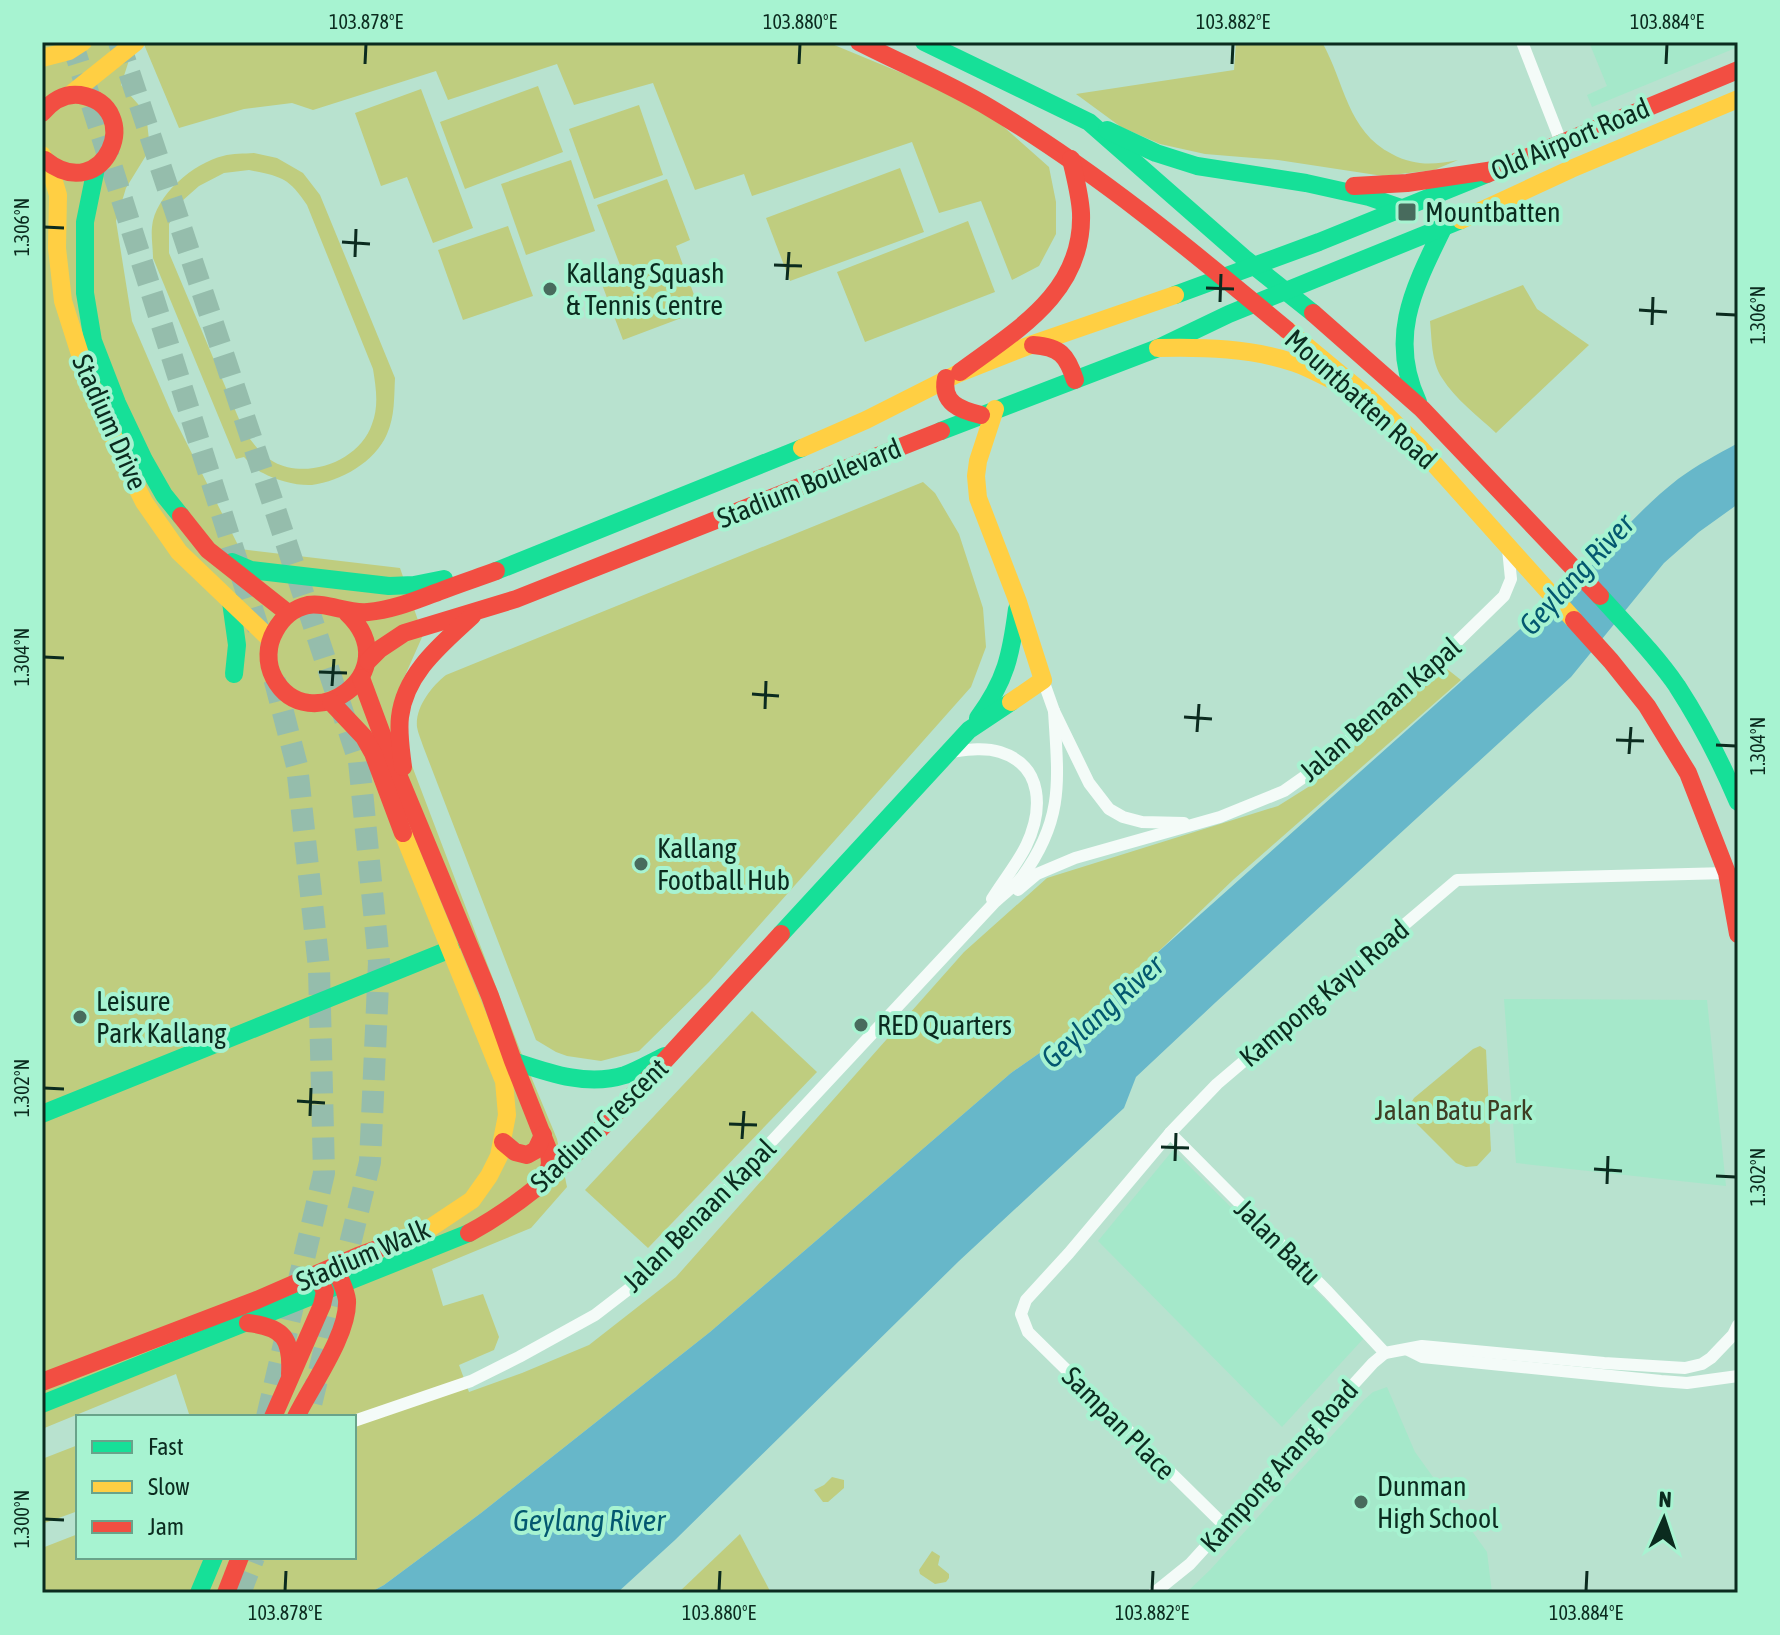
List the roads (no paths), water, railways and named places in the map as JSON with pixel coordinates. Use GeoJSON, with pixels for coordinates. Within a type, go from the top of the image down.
{"type":"FeatureCollection","features":[{"type":"Feature","properties":{"kind":"main road"},"geometry":{"type":"LineString","coordinates":[[42,58],[69,51],[83,42]]}},
{"type":"Feature","properties":{"kind":"main road"},"geometry":{"type":"LineString","coordinates":[[42,111],[55,99],[71,94],[136,42]]}},
{"type":"Feature","properties":{"kind":"main road","name":"Mountbatten Road"},"geometry":{"type":"LineString","coordinates":[[859,42],[987,106],[1071,159],[1369,398],[1420,448],[1611,661],[1647,706],[1688,773],[1727,873],[1738,934]]}},
{"type":"Feature","properties":{"kind":"main road","name":"Mountbatten Road"},"geometry":{"type":"LineString","coordinates":[[924,42],[1089,122],[1422,409],[1656,659],[1676,685],[1718,756],[1738,802]]}},
{"type":"Feature","properties":{"kind":"main road","name":"Old Airport Road"},"geometry":{"type":"LineString","coordinates":[[1223,278],[1404,209],[1738,70]]}},
{"type":"Feature","properties":{"kind":"main road","name":"Stadium Drive"},"geometry":{"type":"LineString","coordinates":[[44,158],[60,171],[78,174],[96,168],[107,158],[114,145],[115,129],[111,115],[100,103],[87,96],[71,94]]}},
{"type":"Feature","properties":{"kind":"main road","name":"Old Airport Road"},"geometry":{"type":"LineString","coordinates":[[1254,304],[1738,99]]}},
{"type":"Feature","properties":{"kind":"main road"},"geometry":{"type":"LineString","coordinates":[[1089,122],[1156,153],[1197,166],[1306,183],[1369,197],[1404,209]]}},
{"type":"Feature","properties":{"kind":"main road","name":"Stadium Drive"},"geometry":{"type":"LineString","coordinates":[[44,158],[58,195],[57,248],[63,301],[85,370],[131,476],[144,502],[179,552],[270,639]]}},
{"type":"Feature","properties":{"kind":"main road"},"geometry":{"type":"LineString","coordinates":[[969,730],[994,698],[1005,676],[1012,653],[1018,602],[978,498],[976,476],[988,412],[961,409],[950,401],[944,389],[953,375],[1050,302],[1067,275],[1081,224],[1071,159]]}},
{"type":"Feature","properties":{"kind":"main road","name":"Stadium Drive"},"geometry":{"type":"LineString","coordinates":[[96,168],[85,222],[85,293],[93,341],[117,403],[164,495],[208,550],[288,613]]}},
{"type":"Feature","properties":{"kind":"main road"},"geometry":{"type":"LineString","coordinates":[[1306,183],[1377,187],[1494,170]]}},
{"type":"Feature","properties":{"kind":"main road"},"geometry":{"type":"LineString","coordinates":[[1422,409],[1409,383],[1404,355],[1407,311],[1444,226]]}},
{"type":"Feature","properties":{"kind":"main road","name":"Stadium Boulevard"},"geometry":{"type":"LineString","coordinates":[[288,613],[311,604],[336,607],[347,613],[381,611],[505,568],[853,426],[953,375],[1223,278]]}},
{"type":"Feature","properties":{"kind":"main road","name":"Stadium Boulevard"},"geometry":{"type":"LineString","coordinates":[[331,702],[348,693],[380,647],[412,628],[516,599],[1158,348],[1254,304]]}},
{"type":"Feature","properties":{"kind":"main road"},"geometry":{"type":"LineString","coordinates":[[1031,345],[1058,351],[1070,362],[1075,380]]}},
{"type":"Feature","properties":{"kind":"main road"},"geometry":{"type":"LineString","coordinates":[[1158,348],[1209,349],[1290,361],[1369,398]]}},
{"type":"Feature","properties":{"kind":"main road"},"geometry":{"type":"LineString","coordinates":[[208,550],[251,570],[389,586],[414,585],[505,568]]}},
{"type":"Feature","properties":{"kind":"main road"},"geometry":{"type":"LineString","coordinates":[[231,602],[237,645],[234,674]]}},
{"type":"Feature","properties":{"kind":"main road","name":"Jalan Benaan Kapal"},"geometry":{"type":"LineString","coordinates":[[1018,602],[1043,680]]}},
{"type":"Feature","properties":{"kind":"main road"},"geometry":{"type":"LineString","coordinates":[[288,613],[270,639],[268,659],[271,670],[283,690],[293,697],[318,704],[331,702]]}},
{"type":"Feature","properties":{"kind":"main road"},"geometry":{"type":"LineString","coordinates":[[347,613],[360,626],[367,643],[364,670],[411,806],[490,996],[549,1152],[546,1180]]}},
{"type":"Feature","properties":{"kind":"main road"},"geometry":{"type":"LineString","coordinates":[[411,806],[398,740],[405,692],[430,656],[474,613]]}},
{"type":"Feature","properties":{"kind":"main road","name":"Stadium Crescent"},"geometry":{"type":"LineString","coordinates":[[42,1404],[334,1289],[470,1233],[502,1215],[546,1180],[675,1052],[969,730],[1043,680]]}},
{"type":"Feature","properties":{"kind":"main road","name":"Stadium Walk"},"geometry":{"type":"LineString","coordinates":[[42,1382],[421,1234],[472,1200],[499,1156],[507,1115],[504,1081],[492,1048],[373,753],[364,737],[331,702]]}},
{"type":"Feature","properties":{"kind":"main road"},"geometry":{"type":"LineString","coordinates":[[42,1114],[451,949]]}},
{"type":"Feature","properties":{"kind":"main road"},"geometry":{"type":"LineString","coordinates":[[492,1048],[513,1061],[573,1079],[624,1075],[675,1052]]}},
{"type":"Feature","properties":{"kind":"main road"},"geometry":{"type":"LineString","coordinates":[[503,1142],[512,1151],[529,1155],[537,1151],[543,1135]]}},
{"type":"Feature","properties":{"kind":"main road"},"geometry":{"type":"LineString","coordinates":[[300,1415],[346,1315],[347,1301],[334,1289],[326,1269]]}},
{"type":"Feature","properties":{"kind":"main road"},"geometry":{"type":"LineString","coordinates":[[274,1415],[322,1305],[334,1289]]}},
{"type":"Feature","properties":{"kind":"main road"},"geometry":{"type":"LineString","coordinates":[[248,1323],[273,1327],[286,1339],[291,1353],[290,1377]]}},
{"type":"Feature","properties":{"kind":"main road"},"geometry":{"type":"LineString","coordinates":[[199,1593],[213,1559]]}},
{"type":"Feature","properties":{"kind":"main road"},"geometry":{"type":"LineString","coordinates":[[226,1593],[239,1559]]}},
{"type":"Feature","properties":{"kind":"street"},"geometry":{"type":"LineString","coordinates":[[1522,42],[1561,142]]}},
{"type":"Feature","properties":{"kind":"street","name":"Jalan Benaan Kapal"},"geometry":{"type":"LineString","coordinates":[[980,918],[1037,874],[1075,858],[1220,817],[1284,791],[1335,755],[1504,596],[1511,579],[1507,545]]}},
{"type":"Feature","properties":{"kind":"street","name":"Jalan Benaan Kapal"},"geometry":{"type":"LineString","coordinates":[[1043,680],[1054,711],[1089,783],[1109,809],[1142,822],[1195,824]]}},
{"type":"Feature","properties":{"kind":"street","name":"Jalan Benaan Kapal"},"geometry":{"type":"LineString","coordinates":[[356,1420],[471,1381],[595,1315],[647,1275],[980,918],[1021,879],[1045,838],[1055,808],[1058,779],[1054,711]]}},
{"type":"Feature","properties":{"kind":"street"},"geometry":{"type":"LineString","coordinates":[[950,752],[981,749],[1000,752],[1019,762],[1031,775],[1037,789],[1038,806],[1026,846],[980,918]]}},
{"type":"Feature","properties":{"kind":"street","name":"Kampong Kayu Road"},"geometry":{"type":"LineString","coordinates":[[1021,1314],[1026,1300],[1170,1133],[1217,1084],[1457,880],[1727,873]]}},
{"type":"Feature","properties":{"kind":"street","name":"Jalan Batu"},"geometry":{"type":"LineString","coordinates":[[1170,1133],[1385,1353]]}},
{"type":"Feature","properties":{"kind":"street","name":"Sampan Place"},"geometry":{"type":"LineString","coordinates":[[1021,1314],[1028,1332],[1225,1526]]}},
{"type":"Feature","properties":{"kind":"street"},"geometry":{"type":"LineString","coordinates":[[1385,1353],[1422,1346],[1685,1368],[1711,1358],[1733,1335],[1738,1325]]}},
{"type":"Feature","properties":{"kind":"street"},"geometry":{"type":"LineString","coordinates":[[1408,1350],[1422,1357],[1645,1380],[1687,1383],[1738,1376]]}},
{"type":"Feature","properties":{"kind":"street","name":"Kampong Arang Road"},"geometry":{"type":"LineString","coordinates":[[1154,1593],[1190,1564],[1376,1359],[1385,1353]]}},
{"type":"Feature","properties":{"kind":"water","name":"Geylang River"},"geometry":{"type":"Polygon","coordinates":[[[1738,443],[1738,504],[1699,532],[1664,563],[1571,677],[1136,1077],[1124,1108],[959,1261],[617,1593],[369,1593],[481,1513],[710,1332],[1011,1073],[1087,1020],[1147,962],[1593,564],[1655,499],[1685,474],[1738,443]]]}},
{"type":"Feature","properties":{"kind":"tunnel"},"geometry":{"type":"LineString","coordinates":[[72,42],[261,637]]}},
{"type":"Feature","properties":{"kind":"tunnel"},"geometry":{"type":"LineString","coordinates":[[119,42],[359,761],[379,962],[370,1162],[308,1415]]}},
{"type":"Feature","properties":{"kind":"tunnel"},"geometry":{"type":"LineString","coordinates":[[267,1415],[324,1173],[319,968],[297,766],[272,670]]}},
{"type":"Feature","properties":{"kind":"tunnel"},"geometry":{"type":"LineString","coordinates":[[240,1593],[253,1559]]}},
{"type":"Feature","properties":{"kind":"place","name":"Mountbatten"},"geometry":{"type":"Point","coordinates":[1407,212]}},
{"type":"Feature","properties":{"kind":"place","name":"Kallang Squash & Tennis Centre"},"geometry":{"type":"Point","coordinates":[550,289]}},
{"type":"Feature","properties":{"kind":"place","name":"Kallang Football Hub"},"geometry":{"type":"Point","coordinates":[641,864]}},
{"type":"Feature","properties":{"kind":"place","name":"Leisure Park Kallang"},"geometry":{"type":"Point","coordinates":[80,1017]}},
{"type":"Feature","properties":{"kind":"place","name":"RED Quarters"},"geometry":{"type":"Point","coordinates":[861,1025]}},
{"type":"Feature","properties":{"kind":"place","name":"Dunman High School"},"geometry":{"type":"Point","coordinates":[1361,1502]}},
{"type":"Feature","properties":{"kind":"park label","name":"Jalan Batu Park"},"geometry":{"type":"Point","coordinates":[1454,1110]}}]}
